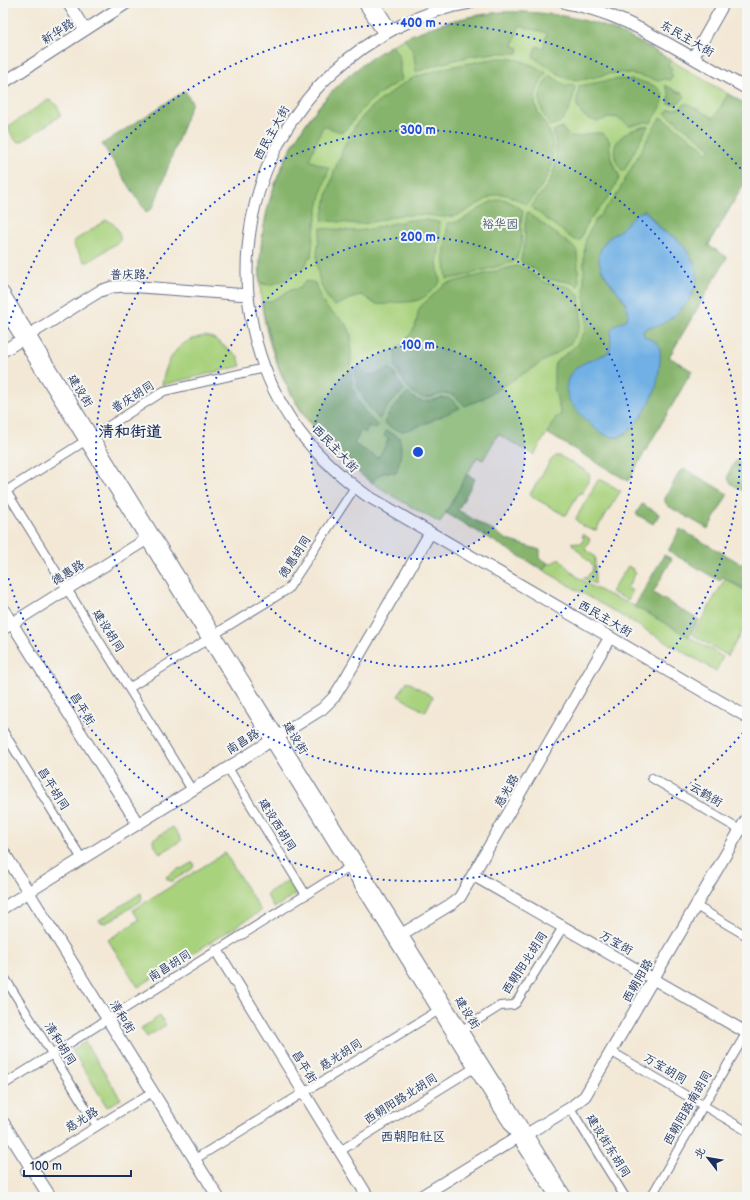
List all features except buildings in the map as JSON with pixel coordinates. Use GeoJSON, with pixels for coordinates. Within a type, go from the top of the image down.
{"type":"FeatureCollection","features":[{"type":"Feature","properties":{"kind":"main road"},"geometry":{"type":"LineString","coordinates":[[68,3],[85,30]]}},
{"type":"Feature","properties":{"kind":"main road","name":"新华路"},"geometry":{"type":"LineString","coordinates":[[3,83],[127,3]]}},
{"type":"Feature","properties":{"kind":"main road"},"geometry":{"type":"LineString","coordinates":[[364,3],[388,32]]}},
{"type":"Feature","properties":{"kind":"main road"},"geometry":{"type":"LineString","coordinates":[[374,3],[388,32]]}},
{"type":"Feature","properties":{"kind":"main road"},"geometry":{"type":"LineString","coordinates":[[388,32],[431,13],[470,3]]}},
{"type":"Feature","properties":{"kind":"main road","name":"东民主大街"},"geometry":{"type":"LineString","coordinates":[[566,3],[589,8],[622,19],[654,35],[747,89]]}},
{"type":"Feature","properties":{"kind":"main road"},"geometry":{"type":"LineString","coordinates":[[693,58],[724,3]]}},
{"type":"Feature","properties":{"kind":"main road","name":"西民主大街"},"geometry":{"type":"LineString","coordinates":[[388,32],[354,54],[327,78],[303,104],[278,144],[261,182],[252,217],[247,252],[248,295],[256,340],[265,368],[282,405],[302,435],[325,461],[355,487],[430,533],[747,716]]}},
{"type":"Feature","properties":{"kind":"main road","name":"普庆路"},"geometry":{"type":"LineString","coordinates":[[3,351],[100,291],[112,287],[128,286],[248,295]]}},
{"type":"Feature","properties":{"kind":"main road","name":"建设街"},"geometry":{"type":"LineString","coordinates":[[3,292],[26,337],[212,636],[350,868],[474,1068],[522,1138],[566,1197]]}},
{"type":"Feature","properties":{"kind":"main road","name":"建设街"},"geometry":{"type":"LineString","coordinates":[[3,308],[26,337]]}},
{"type":"Feature","properties":{"kind":"main road","name":"建设街"},"geometry":{"type":"LineString","coordinates":[[89,438],[147,540],[212,636]]}},
{"type":"Feature","properties":{"kind":"main road","name":"南昌路"},"geometry":{"type":"LineString","coordinates":[[3,908],[322,709],[334,697],[430,533]]}},
{"type":"Feature","properties":{"kind":"main road","name":"德惠路"},"geometry":{"type":"LineString","coordinates":[[8,626],[147,540]]}},
{"type":"Feature","properties":{"kind":"main road","name":"昌平街"},"geometry":{"type":"LineString","coordinates":[[3,609],[8,626],[138,824]]}},
{"type":"Feature","properties":{"kind":"main road","name":"慈光路"},"geometry":{"type":"LineString","coordinates":[[402,934],[454,903],[460,897],[610,637]]}},
{"type":"Feature","properties":{"kind":"main road","name":"建设街"},"geometry":{"type":"LineString","coordinates":[[274,738],[402,934],[462,1030],[556,1197]]}},
{"type":"Feature","properties":{"kind":"main road","name":"西朝阳路"},"geometry":{"type":"LineString","coordinates":[[432,1197],[570,1108],[585,1096],[696,906],[744,832],[747,818]]}},
{"type":"Feature","properties":{"kind":"main road","name":"清和街"},"geometry":{"type":"LineString","coordinates":[[3,851],[218,1197]]}},
{"type":"Feature","properties":{"kind":"main road","name":"万宝街"},"geometry":{"type":"LineString","coordinates":[[472,875],[747,1032]]}},
{"type":"Feature","properties":{"kind":"main road","name":"昌平街"},"geometry":{"type":"LineString","coordinates":[[217,951],[368,1197]]}},
{"type":"Feature","properties":{"kind":"main road"},"geometry":{"type":"LineString","coordinates":[[3,1123],[28,1169],[40,1197]]}},
{"type":"Feature","properties":{"kind":"main road"},"geometry":{"type":"LineString","coordinates":[[3,1137],[50,1197]]}},
{"type":"Feature","properties":{"kind":"main road","name":"西朝阳路"},"geometry":{"type":"LineString","coordinates":[[420,1197],[522,1138]]}},
{"type":"Feature","properties":{"kind":"street","name":"普庆胡同"},"geometry":{"type":"LineString","coordinates":[[4,488],[89,438],[164,391],[265,368]]}},
{"type":"Feature","properties":{"kind":"street","name":"德惠胡同"},"geometry":{"type":"LineString","coordinates":[[129,688],[288,589],[355,487]]}},
{"type":"Feature","properties":{"kind":"street","name":"建设胡同"},"geometry":{"type":"LineString","coordinates":[[4,488],[192,790]]}},
{"type":"Feature","properties":{"kind":"street","name":"昌平胡同"},"geometry":{"type":"LineString","coordinates":[[3,731],[82,858]]}},
{"type":"Feature","properties":{"kind":"street","name":"建设西胡同"},"geometry":{"type":"LineString","coordinates":[[228,768],[306,895]]}},
{"type":"Feature","properties":{"kind":"street","name":"云鹤街"},"geometry":{"type":"LineString","coordinates":[[652,778],[744,832]]}},
{"type":"Feature","properties":{"kind":"street","name":"南昌胡同"},"geometry":{"type":"LineString","coordinates":[[3,1084],[350,868]]}},
{"type":"Feature","properties":{"kind":"street"},"geometry":{"type":"LineString","coordinates":[[696,906],[747,936]]}},
{"type":"Feature","properties":{"kind":"street","name":"西朝阳北胡同"},"geometry":{"type":"LineString","coordinates":[[462,1030],[500,1006],[516,1003],[563,927]]}},
{"type":"Feature","properties":{"kind":"street","name":"清和胡同"},"geometry":{"type":"LineString","coordinates":[[3,975],[97,1126]]}},
{"type":"Feature","properties":{"kind":"street","name":"慈光胡同"},"geometry":{"type":"LineString","coordinates":[[195,1159],[439,1010]]}},
{"type":"Feature","properties":{"kind":"street","name":"西朝阳路南胡同"},"geometry":{"type":"LineString","coordinates":[[651,1197],[747,1032]]}},
{"type":"Feature","properties":{"kind":"street","name":"万宝胡同"},"geometry":{"type":"LineString","coordinates":[[612,1052],[747,1131]]}},
{"type":"Feature","properties":{"kind":"street","name":"西朝阳路北胡同"},"geometry":{"type":"LineString","coordinates":[[340,1151],[474,1068]]}},
{"type":"Feature","properties":{"kind":"street","name":"慈光路"},"geometry":{"type":"LineString","coordinates":[[28,1169],[152,1092]]}},
{"type":"Feature","properties":{"kind":"street","name":"建设街东胡同"},"geometry":{"type":"LineString","coordinates":[[570,1108],[625,1197]]}},
{"type":"Feature","properties":{"kind":"green space","name":"裕华园"},"geometry":{"type":"Polygon","coordinates":[[[502,12],[541,13],[577,19],[613,30],[648,47],[747,105],[747,183],[745,182],[708,246],[727,257],[669,357],[692,371],[628,481],[547,433],[534,455],[498,434],[483,460],[477,457],[440,523],[382,489],[348,464],[317,433],[303,414],[279,370],[265,324],[260,276],[264,228],[276,181],[297,138],[325,99],[362,65],[394,44],[428,28],[464,18],[502,12]]]}},
{"type":"Feature","properties":{"kind":"green space"},"geometry":{"type":"Polygon","coordinates":[[[502,12],[531,12],[574,18],[616,31],[671,60],[668,65],[672,68],[670,72],[673,75],[670,80],[664,79],[659,81],[627,73],[571,80],[565,78],[533,57],[536,46],[543,48],[547,33],[519,26],[513,46],[519,48],[518,53],[492,53],[466,57],[416,72],[414,55],[404,38],[452,21],[502,12]]]}},
{"type":"Feature","properties":{"kind":"green space"},"geometry":{"type":"Polygon","coordinates":[[[392,45],[400,58],[400,72],[402,79],[371,101],[341,132],[323,126],[309,160],[329,168],[317,212],[311,257],[308,258],[306,265],[301,269],[293,271],[290,277],[286,280],[272,285],[260,283],[261,246],[267,211],[278,177],[293,145],[312,116],[335,89],[362,65],[392,45]]]}},
{"type":"Feature","properties":{"kind":"green space"},"geometry":{"type":"Polygon","coordinates":[[[499,58],[524,62],[535,66],[546,73],[537,90],[535,101],[538,113],[548,129],[552,139],[552,160],[540,188],[526,204],[508,195],[499,194],[490,197],[463,213],[454,216],[399,215],[369,223],[357,224],[322,220],[335,169],[345,144],[357,123],[372,107],[401,85],[413,78],[449,67],[499,58]]]}},
{"type":"Feature","properties":{"kind":"green space"},"geometry":{"type":"Polygon","coordinates":[[[550,75],[563,84],[575,86],[573,99],[565,117],[558,123],[550,126],[541,106],[540,95],[545,82],[550,75]]]}},
{"type":"Feature","properties":{"kind":"green space"},"geometry":{"type":"Polygon","coordinates":[[[620,79],[647,83],[660,89],[663,94],[663,100],[660,109],[651,123],[647,122],[629,126],[622,120],[613,117],[595,121],[585,116],[580,111],[577,105],[579,86],[620,79]]]}},
{"type":"Feature","properties":{"kind":"green space"},"geometry":{"type":"Polygon","coordinates":[[[665,85],[680,93],[681,92],[685,96],[678,103],[669,104],[669,93],[665,85]]]}},
{"type":"Feature","properties":{"kind":"green space"},"geometry":{"type":"Polygon","coordinates":[[[185,91],[192,102],[153,208],[146,212],[102,144],[185,91]]]}},
{"type":"Feature","properties":{"kind":"green space"},"geometry":{"type":"Polygon","coordinates":[[[728,94],[747,105],[747,183],[745,182],[708,245],[727,257],[669,357],[692,371],[628,481],[547,433],[556,417],[561,415],[554,387],[555,363],[577,344],[584,333],[587,318],[584,291],[584,253],[586,238],[595,221],[616,196],[660,118],[701,146],[707,152],[711,149],[665,113],[668,110],[680,108],[686,103],[714,118],[728,94]],[[644,211],[637,214],[623,228],[608,239],[602,247],[599,258],[601,268],[606,277],[626,303],[628,311],[627,318],[622,324],[611,332],[612,344],[609,352],[582,364],[574,370],[601,432],[612,437],[618,437],[625,434],[643,414],[648,338],[644,336],[643,332],[645,329],[673,317],[689,300],[695,288],[697,279],[696,272],[676,238],[662,230],[647,212],[644,211]]]}},
{"type":"Feature","properties":{"kind":"green space"},"geometry":{"type":"Polygon","coordinates":[[[48,100],[57,106],[60,111],[60,116],[21,142],[16,141],[9,131],[9,126],[48,100]]]}},
{"type":"Feature","properties":{"kind":"green space"},"geometry":{"type":"Polygon","coordinates":[[[648,126],[623,172],[617,163],[614,154],[618,141],[623,135],[630,131],[648,126]]]}},
{"type":"Feature","properties":{"kind":"green space"},"geometry":{"type":"Polygon","coordinates":[[[562,127],[565,132],[572,137],[592,133],[604,134],[609,140],[611,159],[620,177],[606,201],[590,219],[580,240],[574,240],[531,207],[546,187],[554,172],[556,145],[553,131],[562,127]]]}},
{"type":"Feature","properties":{"kind":"green space"},"geometry":{"type":"Polygon","coordinates":[[[501,199],[506,200],[523,210],[521,226],[522,243],[516,259],[513,262],[460,277],[447,279],[444,256],[447,223],[468,217],[487,204],[501,199]]]}},
{"type":"Feature","properties":{"kind":"green space"},"geometry":{"type":"Polygon","coordinates":[[[527,212],[576,249],[578,286],[569,282],[546,279],[533,268],[521,262],[525,241],[527,212]]]}},
{"type":"Feature","properties":{"kind":"green space"},"geometry":{"type":"Polygon","coordinates":[[[106,220],[117,228],[120,235],[120,241],[88,262],[85,262],[74,246],[74,241],[106,220]]]}},
{"type":"Feature","properties":{"kind":"green space"},"geometry":{"type":"Polygon","coordinates":[[[409,220],[439,222],[440,241],[437,264],[440,282],[428,294],[419,300],[378,304],[360,295],[334,306],[322,288],[317,268],[321,228],[355,231],[409,220]]]}},
{"type":"Feature","properties":{"kind":"green space"},"geometry":{"type":"Polygon","coordinates":[[[516,266],[526,269],[547,283],[568,287],[576,291],[579,295],[581,319],[579,329],[571,343],[482,399],[465,406],[457,398],[450,394],[427,398],[415,394],[406,384],[395,366],[394,351],[413,331],[420,307],[445,284],[516,266]]]}},
{"type":"Feature","properties":{"kind":"green space"},"geometry":{"type":"Polygon","coordinates":[[[308,281],[315,283],[325,305],[342,320],[349,329],[351,339],[351,377],[355,395],[364,411],[378,426],[376,429],[369,426],[365,433],[361,430],[354,444],[378,458],[389,439],[384,436],[386,431],[399,437],[401,446],[399,464],[396,473],[385,472],[377,477],[372,483],[330,447],[313,426],[298,405],[276,357],[268,331],[262,303],[273,300],[291,290],[300,288],[305,282],[308,281]]]}},
{"type":"Feature","properties":{"kind":"green space"},"geometry":{"type":"Polygon","coordinates":[[[206,336],[213,338],[238,356],[241,366],[162,385],[166,367],[180,346],[187,341],[206,336]]]}},
{"type":"Feature","properties":{"kind":"green space"},"geometry":{"type":"Polygon","coordinates":[[[360,366],[363,371],[371,375],[391,369],[404,390],[390,403],[379,419],[366,402],[359,389],[355,375],[355,368],[360,366]]]}},
{"type":"Feature","properties":{"kind":"green space"},"geometry":{"type":"Polygon","coordinates":[[[408,393],[416,399],[423,401],[447,398],[453,401],[460,408],[413,428],[401,431],[396,430],[384,422],[394,406],[408,393]]]}},
{"type":"Feature","properties":{"kind":"green space"},"geometry":{"type":"Polygon","coordinates":[[[556,456],[560,456],[586,471],[590,476],[582,493],[579,493],[566,515],[531,496],[530,494],[551,460],[556,456]]]}},
{"type":"Feature","properties":{"kind":"green space"},"geometry":{"type":"Polygon","coordinates":[[[736,460],[747,466],[747,493],[731,483],[728,477],[736,460]]]}},
{"type":"Feature","properties":{"kind":"green space"},"geometry":{"type":"Polygon","coordinates":[[[687,470],[728,494],[708,529],[668,506],[665,502],[665,498],[680,471],[687,470]]]}},
{"type":"Feature","properties":{"kind":"green space"},"geometry":{"type":"Polygon","coordinates":[[[467,474],[475,479],[458,510],[508,540],[540,550],[540,558],[548,563],[543,570],[446,513],[467,474]]]}},
{"type":"Feature","properties":{"kind":"green space"},"geometry":{"type":"Polygon","coordinates":[[[598,480],[602,480],[621,491],[596,530],[584,527],[577,521],[576,518],[598,480]]]}},
{"type":"Feature","properties":{"kind":"green space"},"geometry":{"type":"Polygon","coordinates":[[[642,504],[658,513],[659,515],[653,524],[636,514],[642,504]]]}},
{"type":"Feature","properties":{"kind":"green space"},"geometry":{"type":"Polygon","coordinates":[[[680,529],[747,567],[747,589],[746,590],[723,577],[720,581],[668,551],[680,529]]]}},
{"type":"Feature","properties":{"kind":"green space"},"geometry":{"type":"Polygon","coordinates":[[[583,534],[590,539],[585,549],[595,557],[595,584],[583,578],[586,578],[593,570],[593,566],[572,544],[572,542],[582,544],[584,538],[582,537],[583,534]]]}},
{"type":"Feature","properties":{"kind":"green space"},"geometry":{"type":"Polygon","coordinates":[[[664,555],[672,559],[653,593],[699,620],[689,637],[634,607],[664,555]]]}},
{"type":"Feature","properties":{"kind":"green space"},"geometry":{"type":"Polygon","coordinates":[[[559,558],[573,573],[586,583],[641,609],[723,657],[716,671],[543,570],[548,563],[551,564],[559,558]]]}},
{"type":"Feature","properties":{"kind":"green space"},"geometry":{"type":"Polygon","coordinates":[[[628,566],[636,573],[627,588],[633,591],[628,600],[611,592],[628,566]]]}},
{"type":"Feature","properties":{"kind":"green space"},"geometry":{"type":"Polygon","coordinates":[[[725,579],[747,592],[747,622],[728,656],[693,635],[725,579]]]}},
{"type":"Feature","properties":{"kind":"green space"},"geometry":{"type":"Polygon","coordinates":[[[407,681],[433,697],[425,712],[398,696],[407,681]]]}},
{"type":"Feature","properties":{"kind":"green space"},"geometry":{"type":"Polygon","coordinates":[[[173,827],[182,840],[160,854],[153,842],[153,839],[173,827]]]}},
{"type":"Feature","properties":{"kind":"green space"},"geometry":{"type":"Polygon","coordinates":[[[225,853],[261,911],[138,987],[108,940],[139,920],[133,910],[225,853]]]}},
{"type":"Feature","properties":{"kind":"green space"},"geometry":{"type":"Polygon","coordinates":[[[193,862],[194,865],[192,869],[172,881],[169,881],[166,877],[180,868],[181,869],[193,862]]]}},
{"type":"Feature","properties":{"kind":"green space"},"geometry":{"type":"Polygon","coordinates":[[[290,879],[298,893],[274,908],[266,894],[290,879]]]}},
{"type":"Feature","properties":{"kind":"green space"},"geometry":{"type":"Polygon","coordinates":[[[141,893],[142,898],[140,902],[106,923],[100,922],[99,920],[141,893]]]}},
{"type":"Feature","properties":{"kind":"green space"},"geometry":{"type":"Polygon","coordinates":[[[160,1016],[166,1025],[147,1037],[141,1028],[160,1016]]]}},
{"type":"Feature","properties":{"kind":"green space"},"geometry":{"type":"Polygon","coordinates":[[[85,1042],[121,1099],[107,1107],[72,1050],[85,1042]]]}},
{"type":"Feature","properties":{"kind":"water"},"geometry":{"type":"Polygon","coordinates":[[[644,211],[647,212],[663,231],[677,239],[683,245],[695,265],[697,279],[693,293],[680,311],[662,324],[647,328],[643,332],[644,336],[656,343],[660,348],[660,361],[656,388],[645,411],[633,426],[620,436],[613,437],[607,436],[595,429],[579,413],[568,397],[567,385],[571,374],[580,365],[609,352],[613,327],[627,319],[628,309],[624,300],[604,273],[600,263],[599,253],[607,240],[623,228],[634,216],[644,211]]]}},
{"type":"Feature","properties":{"kind":"district","name":"清和街道"},"geometry":{"type":"Point","coordinates":[130,432]}},
{"type":"Feature","properties":{"kind":"district","name":"西朝阳社区"},"geometry":{"type":"Point","coordinates":[413,1137]}}]}
